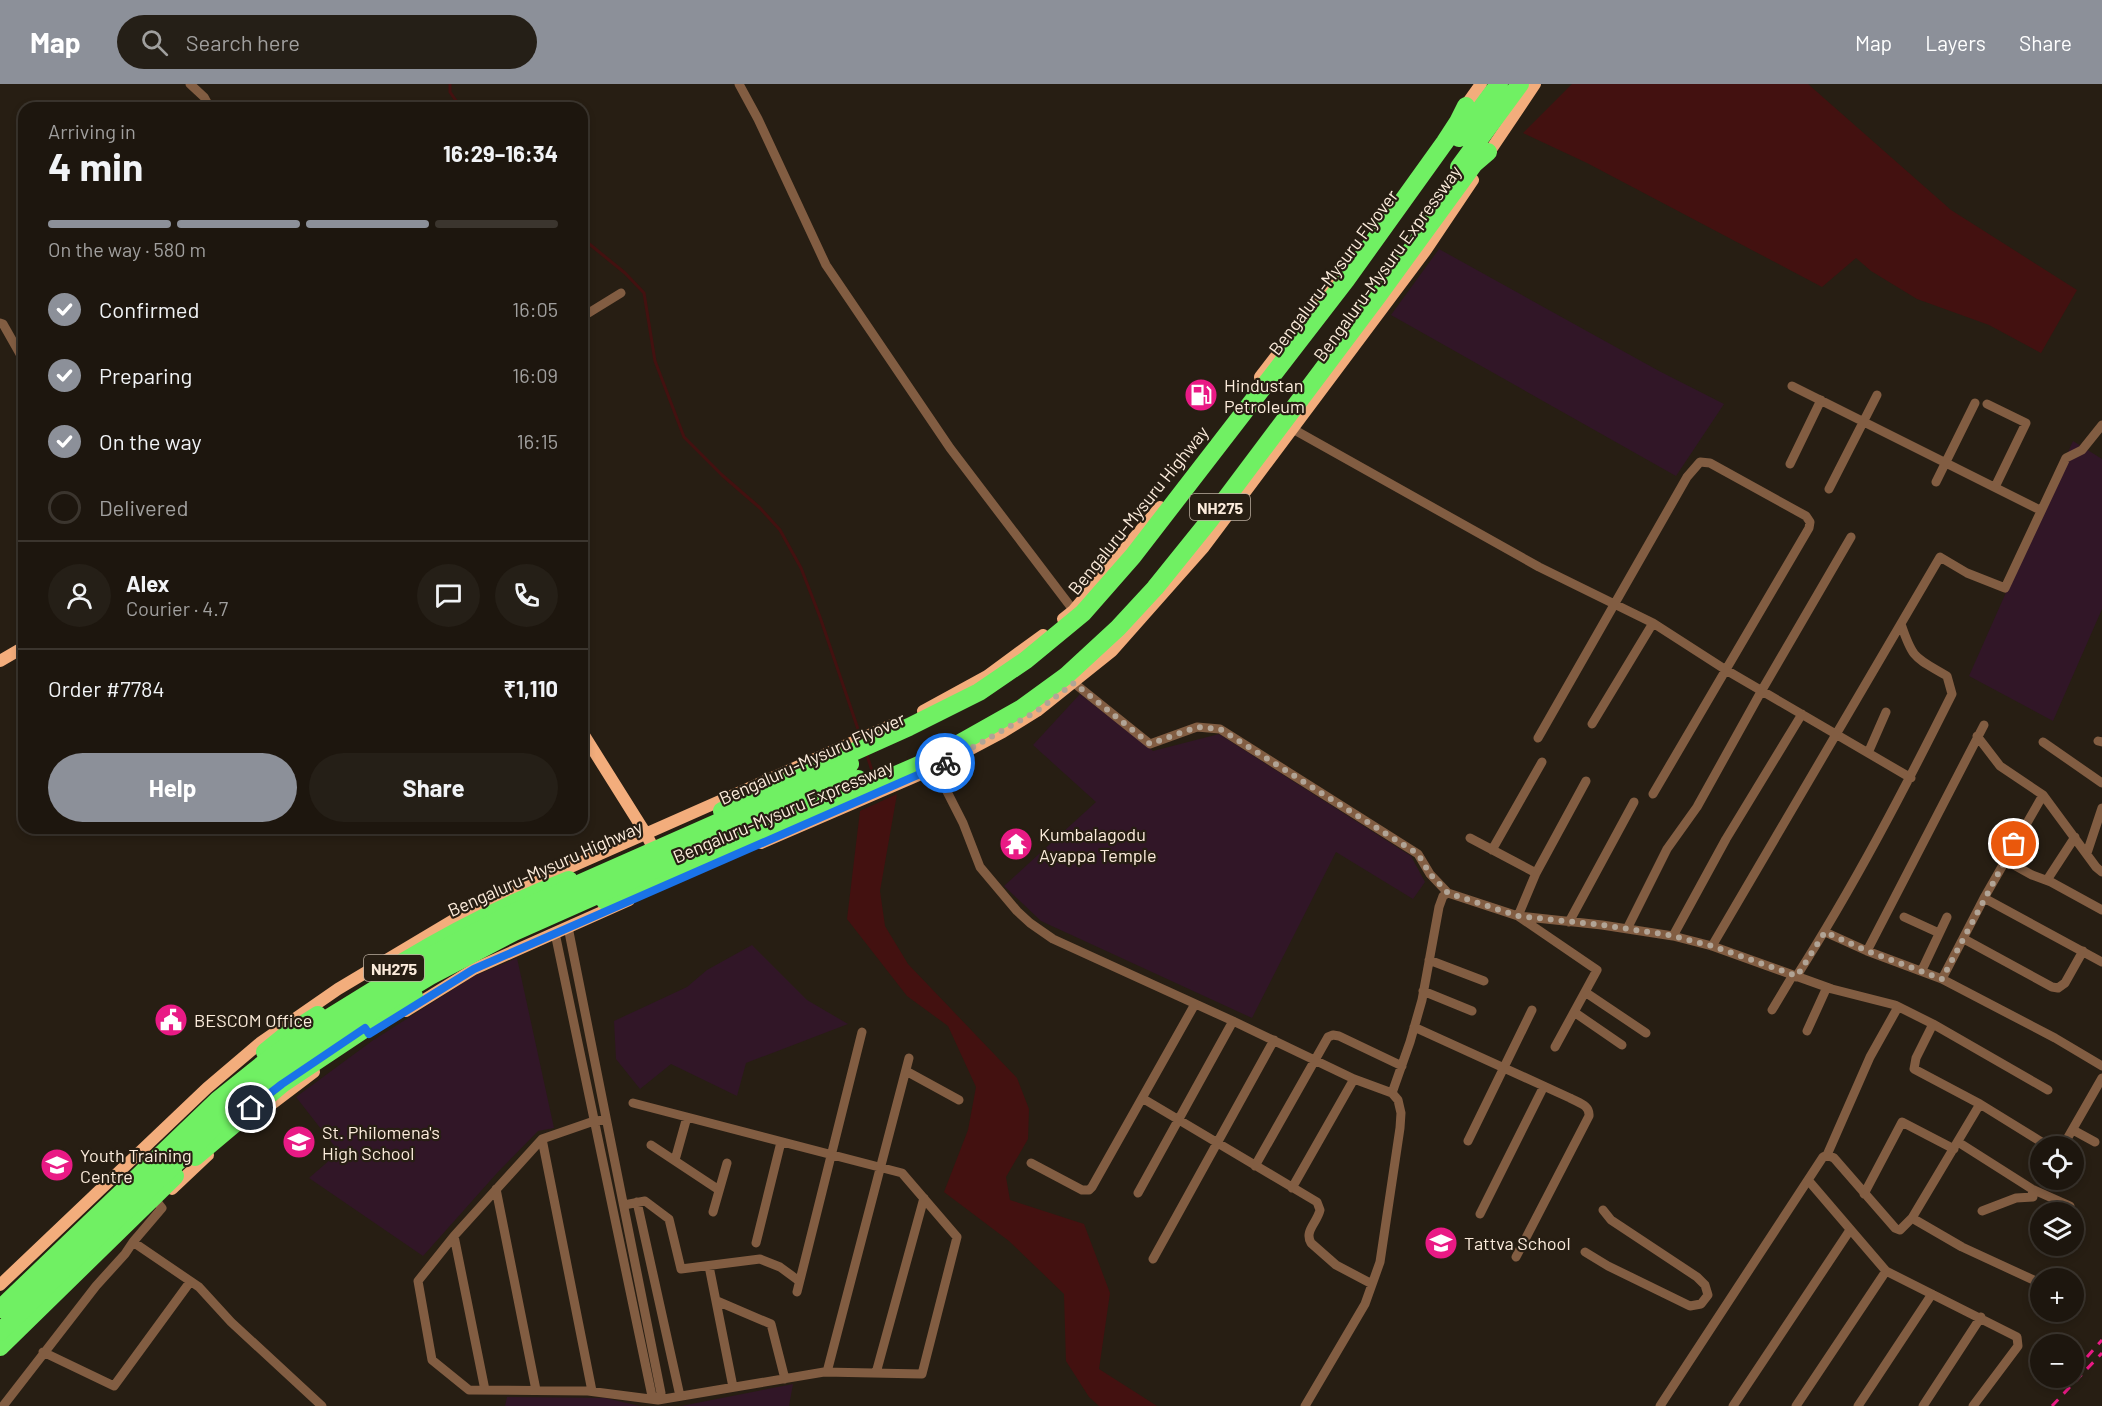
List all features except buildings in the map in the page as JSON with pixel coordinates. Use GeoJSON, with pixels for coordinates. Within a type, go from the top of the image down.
{"type":"FeatureCollection","features":[{"type":"Feature","properties":{"kind":"highway","name":"Bengaluru-Mysuru Flyover"},"geometry":{"type":"LineString","coordinates":[[1,1291],[218,1100],[274,1055],[421,961],[506,916],[803,787],[944,722],[992,695],[1058,647],[1097,612],[1149,554],[1499,84]]}},
{"type":"Feature","properties":{"kind":"highway","name":"Bengaluru-Mysuru Flyover"},"geometry":{"type":"LineString","coordinates":[[873,786],[951,736],[1000,709],[1068,660],[1127,605],[1174,550],[1520,84]]}},
{"type":"Feature","properties":{"kind":"highway","name":"Bengaluru-Mysuru Highway"},"geometry":{"type":"LineString","coordinates":[[1,1291],[218,1090],[341,994],[516,900],[578,876],[649,838],[979,692],[1026,660],[1076,614],[1133,556],[1346,280],[1445,142],[1466,106]]}},
{"type":"Feature","properties":{"kind":"highway","name":"Bengaluru-Mysuru Expressway"},"geometry":{"type":"LineString","coordinates":[[0,1347],[221,1133],[282,1084],[367,1031],[452,972],[533,933],[668,878],[928,761],[1022,708],[1066,676],[1118,628],[1155,588],[1209,521],[1474,164],[1488,152]]}},
{"type":"Feature","properties":{"kind":"highway","name":"Bengaluru-Mysuru Expressway"},"geometry":{"type":"LineString","coordinates":[[0,1332],[229,1113],[336,1033],[430,976],[514,932],[873,786]]}},
{"type":"Feature","properties":{"kind":"street"},"geometry":{"type":"LineString","coordinates":[[190,84],[207,102]]}},
{"type":"Feature","properties":{"kind":"street"},"geometry":{"type":"LineString","coordinates":[[739,84],[758,119],[826,265],[950,448],[1076,614]]}},
{"type":"Feature","properties":{"kind":"street","name":"Bengaluru-Mysuru Highway"},"geometry":{"type":"LineString","coordinates":[[1466,106],[1481,84]]}},
{"type":"Feature","properties":{"kind":"street","name":"Bengaluru-Mysuru Expressway"},"geometry":{"type":"LineString","coordinates":[[873,786],[935,768],[1012,727],[1074,683],[1112,651],[1204,547],[1426,250],[1482,167],[1488,152],[1535,84]]}},
{"type":"Feature","properties":{"kind":"street"},"geometry":{"type":"LineString","coordinates":[[588,313],[621,293]]}},
{"type":"Feature","properties":{"kind":"street"},"geometry":{"type":"LineString","coordinates":[[0,323],[3,324],[18,350]]}},
{"type":"Feature","properties":{"kind":"street"},"geometry":{"type":"LineString","coordinates":[[1792,386],[2040,510]]}},
{"type":"Feature","properties":{"kind":"street"},"geometry":{"type":"LineString","coordinates":[[1829,489],[1877,395]]}},
{"type":"Feature","properties":{"kind":"street"},"geometry":{"type":"LineString","coordinates":[[1790,464],[1821,400]]}},
{"type":"Feature","properties":{"kind":"street"},"geometry":{"type":"LineString","coordinates":[[1936,482],[1975,403]]}},
{"type":"Feature","properties":{"kind":"street"},"geometry":{"type":"LineString","coordinates":[[1987,404],[2026,423],[1995,487]]}},
{"type":"Feature","properties":{"kind":"street"},"geometry":{"type":"LineString","coordinates":[[1712,946],[1940,557],[1967,573],[2005,588],[2066,458],[2082,450],[2102,425]]}},
{"type":"Feature","properties":{"kind":"street"},"geometry":{"type":"LineString","coordinates":[[1292,428],[1539,567],[1653,623],[1726,670],[1911,778]]}},
{"type":"Feature","properties":{"kind":"street"},"geometry":{"type":"LineString","coordinates":[[1538,738],[1687,477],[1700,462],[1710,464],[1806,516],[1810,522],[1809,528],[1653,794]]}},
{"type":"Feature","properties":{"kind":"street"},"geometry":{"type":"LineString","coordinates":[[1627,929],[1667,849],[1697,807],[1851,537]]}},
{"type":"Feature","properties":{"kind":"street"},"geometry":{"type":"LineString","coordinates":[[1592,724],[1653,623]]}},
{"type":"Feature","properties":{"kind":"street"},"geometry":{"type":"LineString","coordinates":[[1772,1010],[1825,932],[1911,778],[1953,694],[1947,676],[1915,657],[1901,624]]}},
{"type":"Feature","properties":{"kind":"street"},"geometry":{"type":"LineString","coordinates":[[0,661],[18,650]]}},
{"type":"Feature","properties":{"kind":"street"},"geometry":{"type":"LineString","coordinates":[[1074,683],[1150,744],[1197,727],[1220,729],[1418,854],[1430,874],[1448,893],[1518,916],[1627,929],[1672,936],[1712,946],[1827,987],[1898,1007],[1933,1023],[2048,1090]]}},
{"type":"Feature","properties":{"kind":"street"},"geometry":{"type":"LineString","coordinates":[[1868,753],[1886,712]]}},
{"type":"Feature","properties":{"kind":"street"},"geometry":{"type":"LineString","coordinates":[[1672,936],[1726,839],[1802,714]]}},
{"type":"Feature","properties":{"kind":"street"},"geometry":{"type":"LineString","coordinates":[[1867,951],[1984,725]]}},
{"type":"Feature","properties":{"kind":"street"},"geometry":{"type":"LineString","coordinates":[[1977,736],[2000,766],[2043,795],[2102,872]]}},
{"type":"Feature","properties":{"kind":"street"},"geometry":{"type":"LineString","coordinates":[[588,741],[649,838],[668,878]]}},
{"type":"Feature","properties":{"kind":"street"},"geometry":{"type":"LineString","coordinates":[[2043,742],[2102,783]]}},
{"type":"Feature","properties":{"kind":"street"},"geometry":{"type":"LineString","coordinates":[[1492,850],[1542,762]]}},
{"type":"Feature","properties":{"kind":"street"},"geometry":{"type":"LineString","coordinates":[[935,768],[963,823],[980,867],[1030,923],[1053,939],[1354,1079],[1392,1093],[1398,1100],[1401,1113],[1400,1128],[1380,1262],[1358,1317],[1305,1406]]}},
{"type":"Feature","properties":{"kind":"street"},"geometry":{"type":"LineString","coordinates":[[1518,916],[1536,873],[1586,781]]}},
{"type":"Feature","properties":{"kind":"street"},"geometry":{"type":"LineString","coordinates":[[1942,979],[1984,898],[2043,795]]}},
{"type":"Feature","properties":{"kind":"street"},"geometry":{"type":"LineString","coordinates":[[1569,922],[1634,802]]}},
{"type":"Feature","properties":{"kind":"street"},"geometry":{"type":"LineString","coordinates":[[2087,853],[2102,808]]}},
{"type":"Feature","properties":{"kind":"street"},"geometry":{"type":"LineString","coordinates":[[2047,880],[2075,837]]}},
{"type":"Feature","properties":{"kind":"street"},"geometry":{"type":"LineString","coordinates":[[1470,838],[1536,873]]}},
{"type":"Feature","properties":{"kind":"street"},"geometry":{"type":"LineString","coordinates":[[2005,860],[2102,910]]}},
{"type":"Feature","properties":{"kind":"street","name":"Bengaluru-Mysuru Expressway"},"geometry":{"type":"LineString","coordinates":[[0,1354],[224,1141],[367,1031],[474,969],[568,927],[668,878]]}},
{"type":"Feature","properties":{"kind":"street"},"geometry":{"type":"LineString","coordinates":[[1392,1093],[1414,1027],[1439,907],[1443,896],[1448,893]]}},
{"type":"Feature","properties":{"kind":"street"},"geometry":{"type":"LineString","coordinates":[[1984,898],[2102,962]]}},
{"type":"Feature","properties":{"kind":"street"},"geometry":{"type":"LineString","coordinates":[[1518,916],[1597,970],[1555,1047]]}},
{"type":"Feature","properties":{"kind":"street"},"geometry":{"type":"LineString","coordinates":[[1904,917],[1939,933]]}},
{"type":"Feature","properties":{"kind":"street"},"geometry":{"type":"LineString","coordinates":[[1922,970],[1947,917]]}},
{"type":"Feature","properties":{"kind":"street"},"geometry":{"type":"LineString","coordinates":[[568,927],[661,1392],[658,1400]]}},
{"type":"Feature","properties":{"kind":"street"},"geometry":{"type":"LineString","coordinates":[[1825,932],[1867,951],[1942,979],[2055,1038],[2102,1066]]}},
{"type":"Feature","properties":{"kind":"street"},"geometry":{"type":"LineString","coordinates":[[555,933],[652,1396],[658,1400]]}},
{"type":"Feature","properties":{"kind":"street"},"geometry":{"type":"LineString","coordinates":[[1964,939],[2052,987],[2058,988],[2065,982],[2083,951]]}},
{"type":"Feature","properties":{"kind":"street"},"geometry":{"type":"LineString","coordinates":[[1428,960],[1484,981]]}},
{"type":"Feature","properties":{"kind":"street"},"geometry":{"type":"LineString","coordinates":[[1807,1031],[1827,987]]}},
{"type":"Feature","properties":{"kind":"street"},"geometry":{"type":"LineString","coordinates":[[1423,991],[1472,1011]]}},
{"type":"Feature","properties":{"kind":"street"},"geometry":{"type":"LineString","coordinates":[[1585,992],[1646,1034]]}},
{"type":"Feature","properties":{"kind":"street"},"geometry":{"type":"LineString","coordinates":[[341,994],[367,1031]]}},
{"type":"Feature","properties":{"kind":"street"},"geometry":{"type":"LineString","coordinates":[[1031,1163],[1082,1190],[1089,1190],[1195,1004]]}},
{"type":"Feature","properties":{"kind":"street"},"geometry":{"type":"LineString","coordinates":[[1660,1406],[1808,1180],[1827,1155],[1870,1057],[1898,1007]]}},
{"type":"Feature","properties":{"kind":"street"},"geometry":{"type":"LineString","coordinates":[[1468,1141],[1532,1010]]}},
{"type":"Feature","properties":{"kind":"street"},"geometry":{"type":"LineString","coordinates":[[1574,1012],[1622,1045]]}},
{"type":"Feature","properties":{"kind":"street"},"geometry":{"type":"LineString","coordinates":[[1138,1192],[1233,1021]]}},
{"type":"Feature","properties":{"kind":"street"},"geometry":{"type":"LineString","coordinates":[[1933,1023],[1916,1058],[1914,1069],[1980,1104],[2032,1136]]}},
{"type":"Feature","properties":{"kind":"street"},"geometry":{"type":"LineString","coordinates":[[1414,1027],[1587,1107],[1589,1116],[1516,1257]]}},
{"type":"Feature","properties":{"kind":"street"},"geometry":{"type":"LineString","coordinates":[[797,1292],[862,1032]]}},
{"type":"Feature","properties":{"kind":"street"},"geometry":{"type":"LineString","coordinates":[[1255,1166],[1328,1037],[1339,1036],[1402,1066]]}},
{"type":"Feature","properties":{"kind":"street"},"geometry":{"type":"LineString","coordinates":[[1153,1258],[1274,1040]]}},
{"type":"Feature","properties":{"kind":"street"},"geometry":{"type":"LineString","coordinates":[[827,1372],[909,1058]]}},
{"type":"Feature","properties":{"kind":"street"},"geometry":{"type":"LineString","coordinates":[[906,1071],[958,1100]]}},
{"type":"Feature","properties":{"kind":"street"},"geometry":{"type":"LineString","coordinates":[[2069,1136],[2102,1078]]}},
{"type":"Feature","properties":{"kind":"street"},"geometry":{"type":"LineString","coordinates":[[1292,1188],[1354,1079]]}},
{"type":"Feature","properties":{"kind":"street"},"geometry":{"type":"LineString","coordinates":[[1480,1214],[1544,1086]]}},
{"type":"Feature","properties":{"kind":"street"},"geometry":{"type":"LineString","coordinates":[[1142,1098],[1317,1202],[1320,1206],[1319,1215],[1309,1231],[1308,1240],[1336,1265],[1372,1284]]}},
{"type":"Feature","properties":{"kind":"street"},"geometry":{"type":"LineString","coordinates":[[606,1120],[594,1121],[542,1139],[454,1236],[418,1281],[432,1360],[469,1390],[592,1391],[658,1400],[827,1372],[922,1374],[957,1237],[902,1173],[633,1104]]}},
{"type":"Feature","properties":{"kind":"street"},"geometry":{"type":"LineString","coordinates":[[1827,1155],[1834,1158],[1896,1229],[1903,1228],[1912,1218],[1980,1104]]}},
{"type":"Feature","properties":{"kind":"street"},"geometry":{"type":"LineString","coordinates":[[675,1160],[687,1117]]}},
{"type":"Feature","properties":{"kind":"street"},"geometry":{"type":"LineString","coordinates":[[1864,1194],[1902,1122],[1956,1145],[2030,1188]]}},
{"type":"Feature","properties":{"kind":"street"},"geometry":{"type":"LineString","coordinates":[[2073,1130],[2095,1142]]}},
{"type":"Feature","properties":{"kind":"street"},"geometry":{"type":"LineString","coordinates":[[542,1139],[592,1391]]}},
{"type":"Feature","properties":{"kind":"street"},"geometry":{"type":"LineString","coordinates":[[756,1243],[781,1142]]}},
{"type":"Feature","properties":{"kind":"street"},"geometry":{"type":"LineString","coordinates":[[651,1145],[719,1190]]}},
{"type":"Feature","properties":{"kind":"street"},"geometry":{"type":"LineString","coordinates":[[713,1212],[727,1163]]}},
{"type":"Feature","properties":{"kind":"street"},"geometry":{"type":"LineString","coordinates":[[1808,1180],[1886,1271],[2017,1337],[2019,1343],[1973,1406]]}},
{"type":"Feature","properties":{"kind":"street"},"geometry":{"type":"LineString","coordinates":[[496,1189],[536,1390]]}},
{"type":"Feature","properties":{"kind":"street"},"geometry":{"type":"LineString","coordinates":[[1982,1211],[2016,1198],[2033,1197],[2032,1190]]}},
{"type":"Feature","properties":{"kind":"street"},"geometry":{"type":"LineString","coordinates":[[2034,1190],[2061,1202]]}},
{"type":"Feature","properties":{"kind":"street"},"geometry":{"type":"LineString","coordinates":[[876,1373],[924,1198]]}},
{"type":"Feature","properties":{"kind":"street"},"geometry":{"type":"LineString","coordinates":[[624,1205],[645,1201],[669,1219],[681,1269],[760,1259],[780,1268],[799,1281]]}},
{"type":"Feature","properties":{"kind":"street"},"geometry":{"type":"LineString","coordinates":[[637,1202],[680,1396]]}},
{"type":"Feature","properties":{"kind":"street"},"geometry":{"type":"LineString","coordinates":[[3,1406],[96,1286],[162,1208],[158,1203]]}},
{"type":"Feature","properties":{"kind":"street"},"geometry":{"type":"LineString","coordinates":[[1585,1252],[1608,1266],[1690,1306],[1701,1304],[1707,1294],[1705,1285],[1697,1277],[1611,1220],[1603,1210]]}},
{"type":"Feature","properties":{"kind":"street"},"geometry":{"type":"LineString","coordinates":[[1912,1218],[1957,1245],[2030,1278]]}},
{"type":"Feature","properties":{"kind":"street"},"geometry":{"type":"LineString","coordinates":[[1733,1406],[1850,1230]]}},
{"type":"Feature","properties":{"kind":"street"},"geometry":{"type":"LineString","coordinates":[[454,1236],[485,1390]]}},
{"type":"Feature","properties":{"kind":"street"},"geometry":{"type":"LineString","coordinates":[[133,1242],[190,1282],[219,1307],[231,1323],[322,1406]]}},
{"type":"Feature","properties":{"kind":"street"},"geometry":{"type":"LineString","coordinates":[[709,1266],[733,1387]]}},
{"type":"Feature","properties":{"kind":"street"},"geometry":{"type":"LineString","coordinates":[[1796,1406],[1886,1271]]}},
{"type":"Feature","properties":{"kind":"street"},"geometry":{"type":"LineString","coordinates":[[43,1352],[114,1386],[190,1282]]}},
{"type":"Feature","properties":{"kind":"street"},"geometry":{"type":"LineString","coordinates":[[1,1291],[23,1326]]}},
{"type":"Feature","properties":{"kind":"street"},"geometry":{"type":"LineString","coordinates":[[1858,1406],[1932,1294]]}},
{"type":"Feature","properties":{"kind":"street"},"geometry":{"type":"LineString","coordinates":[[717,1301],[771,1324],[785,1379]]}},
{"type":"Feature","properties":{"kind":"street"},"geometry":{"type":"LineString","coordinates":[[1923,1406],[1981,1317]]}},
{"type":"Feature","properties":{"kind":"shaded area"},"geometry":{"type":"Polygon","coordinates":[[[1572,84],[1808,84],[1951,210],[2077,290],[2041,353],[1989,325],[1917,299],[1871,271],[1856,258],[1822,287],[1587,163],[1523,133],[1572,84]]]}},
{"type":"Feature","properties":{"kind":"shaded area"},"geometry":{"type":"Polygon","coordinates":[[[1439,249],[1659,371],[1724,404],[1676,476],[1391,315],[1439,249]]]}},
{"type":"Feature","properties":{"kind":"shaded area"},"geometry":{"type":"Polygon","coordinates":[[[2073,441],[2102,459],[2102,609],[2053,721],[1969,676],[2073,441]]]}},
{"type":"Feature","properties":{"kind":"shaded area"},"geometry":{"type":"Polygon","coordinates":[[[1080,694],[1153,751],[1219,734],[1411,856],[1425,882],[1413,899],[1336,852],[1252,1018],[1041,921],[1004,886],[1096,802],[1033,745],[1080,694]]]}},
{"type":"Feature","properties":{"kind":"shaded area"},"geometry":{"type":"Polygon","coordinates":[[[897,794],[880,891],[885,926],[908,964],[1017,1078],[1029,1109],[1028,1139],[1006,1177],[1010,1200],[1084,1224],[1110,1293],[1099,1369],[1157,1406],[1099,1406],[1089,1397],[1066,1361],[1064,1294],[1009,1241],[944,1192],[968,1130],[976,1087],[948,1026],[907,996],[847,919],[860,811],[897,794]]]}},
{"type":"Feature","properties":{"kind":"shaded area"},"geometry":{"type":"Polygon","coordinates":[[[752,945],[807,1000],[848,1024],[746,1063],[737,1096],[671,1064],[640,1089],[616,1059],[614,1021],[687,987],[707,970],[752,945]]]}},
{"type":"Feature","properties":{"kind":"shaded area"},"geometry":{"type":"Polygon","coordinates":[[[517,958],[554,1128],[538,1131],[423,1256],[309,1178],[339,1152],[296,1097],[372,1041],[474,976],[517,958]]]}},
{"type":"Feature","properties":{"kind":"shaded area"},"geometry":{"type":"Polygon","coordinates":[[[793,1384],[789,1406],[681,1406],[793,1384]]]}},
{"type":"Feature","properties":{"kind":"shaded area"},"geometry":{"type":"Polygon","coordinates":[[[507,1397],[605,1398],[640,1406],[505,1406],[507,1397]]]}},
{"type":"Feature","properties":{"kind":"waterway"},"geometry":{"type":"LineString","coordinates":[[450,84],[450,92],[457,102]]}},
{"type":"Feature","properties":{"kind":"waterway"},"geometry":{"type":"LineString","coordinates":[[588,243],[625,273],[644,293],[655,361],[684,437],[722,475],[760,508],[780,530],[801,568],[860,735]]}},
{"type":"Feature","properties":{"kind":"waterway"},"geometry":{"type":"LineString","coordinates":[[866,752],[874,777]]}},
{"type":"Feature","properties":{"kind":"railway"},"geometry":{"type":"LineString","coordinates":[[2087,1357],[2102,1340]]}},
{"type":"Feature","properties":{"kind":"railway"},"geometry":{"type":"LineString","coordinates":[[2052,1406],[2102,1353]]}},
{"type":"Feature","properties":{"kind":"way so far"},"geometry":{"type":"LineString","coordinates":[[945,763],[1037,711],[1074,683],[1150,744],[1197,727],[1220,729],[1418,854],[1430,874],[1448,893],[1518,916],[1669,935],[1712,946],[1797,976],[1825,932],[1867,951],[1942,979],[2014,844]]}},
{"type":"Feature","properties":{"kind":"place","name":"Hindustan Petroleum"},"geometry":{"type":"Point","coordinates":[1201,395]}},
{"type":"Feature","properties":{"kind":"place","name":"Kumbalagodu Ayappa Temple"},"geometry":{"type":"Point","coordinates":[1016,844]}},
{"type":"Feature","properties":{"kind":"place","name":"BESCOM Office"},"geometry":{"type":"Point","coordinates":[171,1020]}},
{"type":"Feature","properties":{"kind":"place","name":"St. Philomena's High School"},"geometry":{"type":"Point","coordinates":[299,1142]}},
{"type":"Feature","properties":{"kind":"place","name":"Youth Training Centre"},"geometry":{"type":"Point","coordinates":[57,1165]}},
{"type":"Feature","properties":{"kind":"place","name":"Tattva School"},"geometry":{"type":"Point","coordinates":[1441,1243]}},
{"type":"Feature","properties":{"kind":"route"},"geometry":{"type":"LineString","coordinates":[[251,1108],[282,1084],[365,1028],[369,1034],[474,969],[945,763]]}}]}
